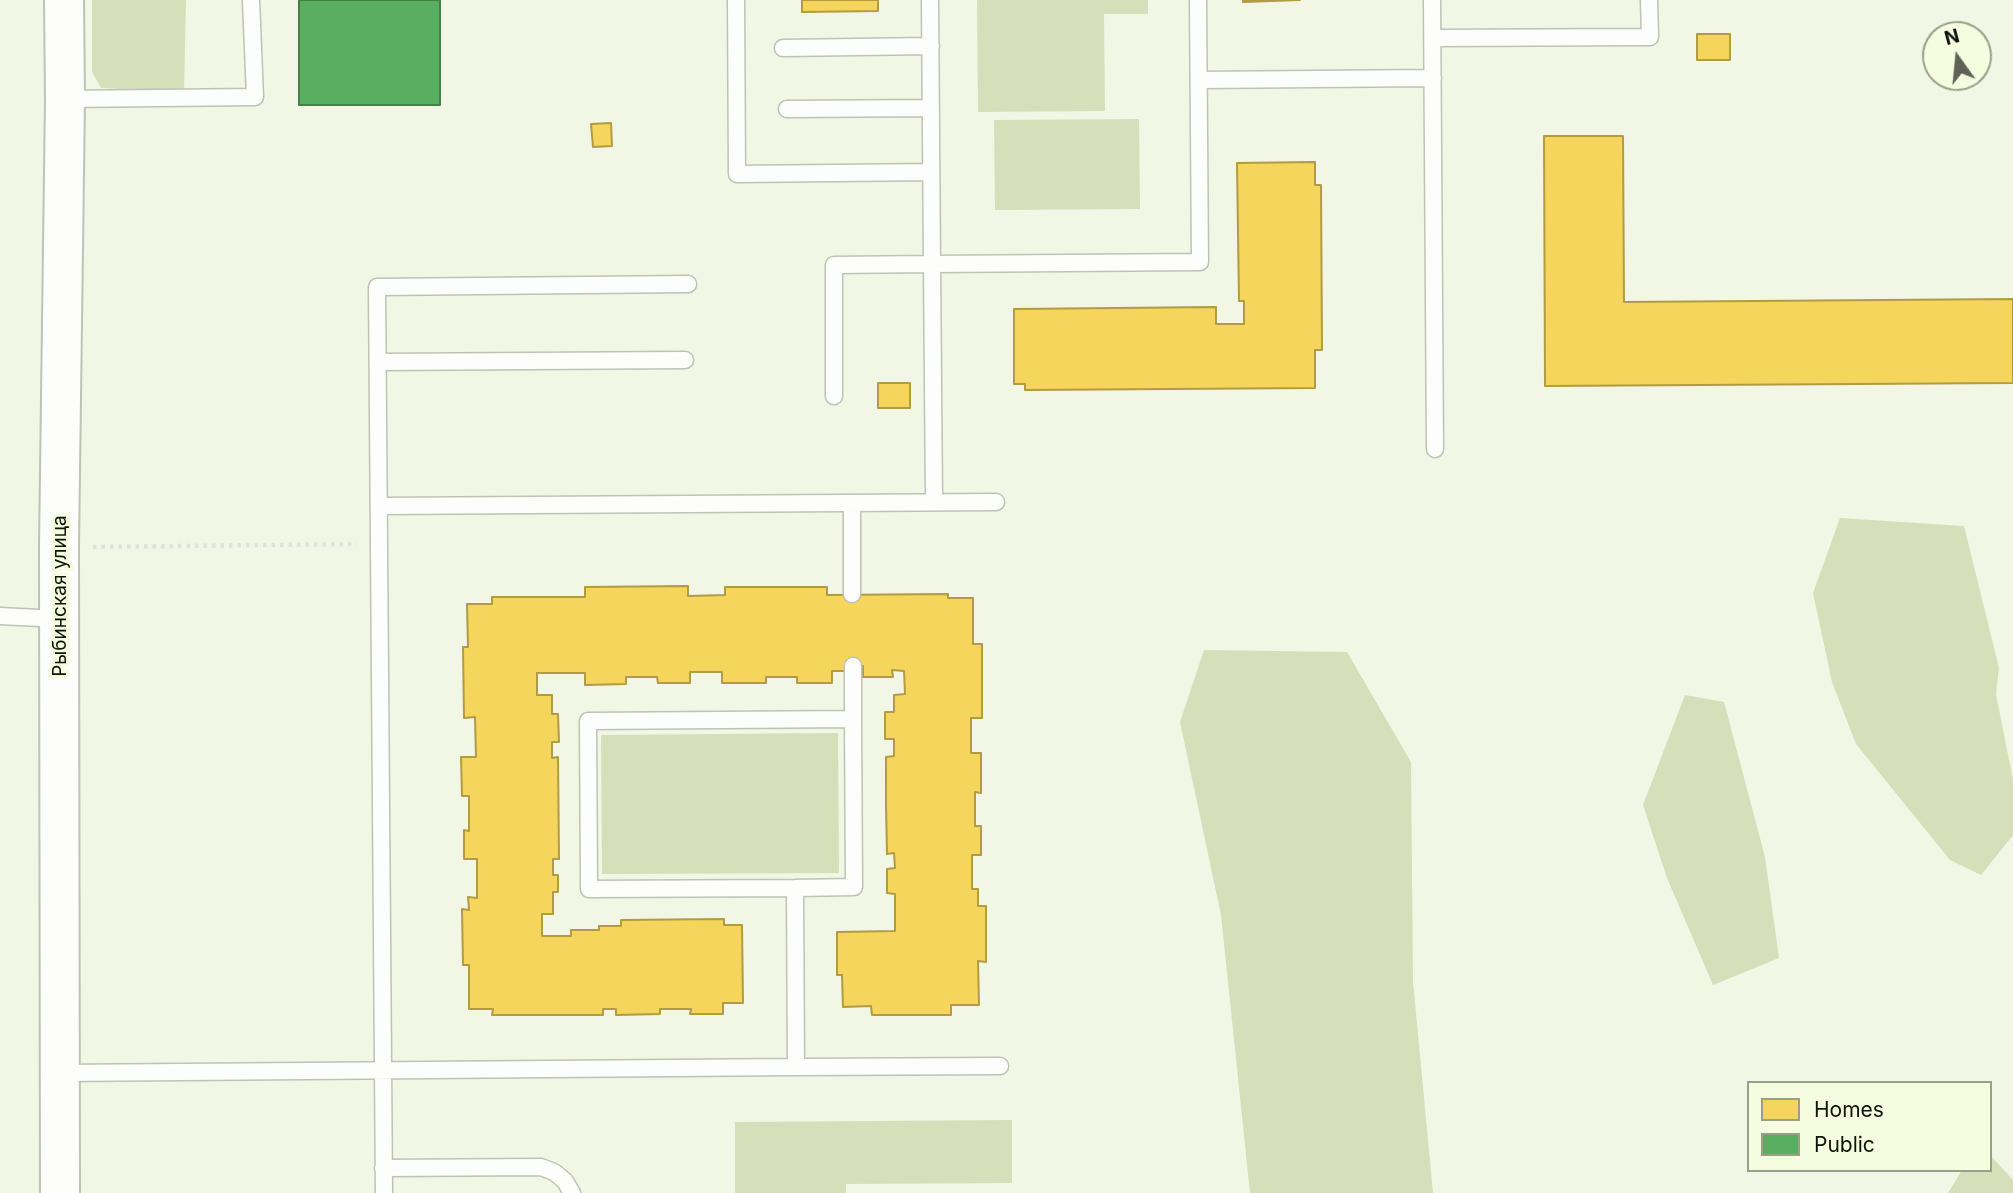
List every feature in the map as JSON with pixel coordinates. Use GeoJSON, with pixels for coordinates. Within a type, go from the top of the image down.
{"type":"FeatureCollection","features":[{"type":"Feature","properties":{"kind":"main road","name":"Рыбинская улица"},"geometry":{"type":"LineString","coordinates":[[60,1193],[59,619],[64,0]]}},
{"type":"Feature","properties":{"kind":"lane"},"geometry":{"type":"LineString","coordinates":[[65,99],[255,97],[251,0]]}},
{"type":"Feature","properties":{"kind":"lane"},"geometry":{"type":"LineString","coordinates":[[736,0],[737,174],[932,172]]}},
{"type":"Feature","properties":{"kind":"lane"},"geometry":{"type":"LineString","coordinates":[[930,0],[934,502]]}},
{"type":"Feature","properties":{"kind":"lane"},"geometry":{"type":"LineString","coordinates":[[834,396],[834,265],[1200,262],[1198,0]]}},
{"type":"Feature","properties":{"kind":"lane"},"geometry":{"type":"LineString","coordinates":[[1432,0],[1435,449]]}},
{"type":"Feature","properties":{"kind":"lane"},"geometry":{"type":"LineString","coordinates":[[1433,38],[1650,37],[1649,0]]}},
{"type":"Feature","properties":{"kind":"lane"},"geometry":{"type":"LineString","coordinates":[[783,48],[931,46]]}},
{"type":"Feature","properties":{"kind":"lane"},"geometry":{"type":"LineString","coordinates":[[1199,80],[1433,78]]}},
{"type":"Feature","properties":{"kind":"lane"},"geometry":{"type":"LineString","coordinates":[[787,109],[931,108]]}},
{"type":"Feature","properties":{"kind":"lane"},"geometry":{"type":"LineString","coordinates":[[384,1193],[377,287],[688,284]]}},
{"type":"Feature","properties":{"kind":"lane"},"geometry":{"type":"LineString","coordinates":[[378,362],[685,360]]}},
{"type":"Feature","properties":{"kind":"lane"},"geometry":{"type":"LineString","coordinates":[[379,506],[996,502]]}},
{"type":"Feature","properties":{"kind":"lane"},"geometry":{"type":"LineString","coordinates":[[852,503],[852,594]]}},
{"type":"Feature","properties":{"kind":"lane"},"geometry":{"type":"LineString","coordinates":[[0,616],[59,619]]}},
{"type":"Feature","properties":{"kind":"lane"},"geometry":{"type":"LineString","coordinates":[[853,666],[854,887],[589,889],[588,721],[853,719]]}},
{"type":"Feature","properties":{"kind":"lane"},"geometry":{"type":"LineString","coordinates":[[795,888],[796,1067]]}},
{"type":"Feature","properties":{"kind":"lane"},"geometry":{"type":"LineString","coordinates":[[60,1073],[1000,1066]]}},
{"type":"Feature","properties":{"kind":"lane"},"geometry":{"type":"LineString","coordinates":[[383,1168],[541,1167],[554,1172],[565,1181],[572,1193]]}},
{"type":"Feature","properties":{"kind":"path"},"geometry":{"type":"LineString","coordinates":[[60,547],[379,544]]}},
{"type":"Feature","properties":{"kind":"green space"},"geometry":{"type":"Polygon","coordinates":[[[92,0],[186,0],[184,92],[101,88],[92,72],[92,0]]]}},
{"type":"Feature","properties":{"kind":"green space"},"geometry":{"type":"Polygon","coordinates":[[[977,0],[1148,0],[1148,14],[1104,14],[1105,111],[978,112],[977,0]]]}},
{"type":"Feature","properties":{"kind":"green space"},"geometry":{"type":"Polygon","coordinates":[[[1139,119],[1140,209],[995,210],[994,120],[1139,119]]]}},
{"type":"Feature","properties":{"kind":"green space"},"geometry":{"type":"Polygon","coordinates":[[[1840,518],[1964,526],[1999,668],[1996,694],[2013,780],[2013,835],[1981,875],[1950,860],[1856,744],[1832,682],[1813,593],[1840,518]]]}},
{"type":"Feature","properties":{"kind":"green space"},"geometry":{"type":"Polygon","coordinates":[[[1204,650],[1347,652],[1411,762],[1413,981],[1433,1193],[1250,1193],[1221,915],[1180,722],[1204,650]]]}},
{"type":"Feature","properties":{"kind":"green space"},"geometry":{"type":"Polygon","coordinates":[[[1685,695],[1724,702],[1765,857],[1779,958],[1713,985],[1667,878],[1643,805],[1685,695]]]}},
{"type":"Feature","properties":{"kind":"green space"},"geometry":{"type":"Polygon","coordinates":[[[838,733],[839,873],[602,874],[601,735],[838,733]]]}},
{"type":"Feature","properties":{"kind":"green space"},"geometry":{"type":"Polygon","coordinates":[[[1012,1120],[1012,1183],[846,1184],[846,1193],[735,1193],[735,1122],[1012,1120]]]}},
{"type":"Feature","properties":{"kind":"green space"},"geometry":{"type":"Polygon","coordinates":[[[1992,1157],[2013,1180],[2013,1193],[1948,1193],[1961,1172],[1992,1172],[1992,1157]]]}},
{"type":"Feature","properties":{"kind":"building: Homes"},"geometry":{"type":"Polygon","coordinates":[[[802,0],[878,0],[878,11],[802,12],[802,0]]]}},
{"type":"Feature","properties":{"kind":"building: Homes"},"geometry":{"type":"Polygon","coordinates":[[[1243,0],[1300,0],[1243,2],[1243,0]]]}},
{"type":"Feature","properties":{"kind":"building: Homes"},"geometry":{"type":"Polygon","coordinates":[[[1697,34],[1730,34],[1730,60],[1697,60],[1697,34]]]}},
{"type":"Feature","properties":{"kind":"building: Homes"},"geometry":{"type":"Polygon","coordinates":[[[611,123],[612,146],[593,147],[591,124],[611,123]]]}},
{"type":"Feature","properties":{"kind":"building: Homes"},"geometry":{"type":"Polygon","coordinates":[[[1544,136],[1623,136],[1624,302],[2013,299],[2013,383],[1545,386],[1544,136]]]}},
{"type":"Feature","properties":{"kind":"building: Homes"},"geometry":{"type":"Polygon","coordinates":[[[1315,162],[1315,185],[1321,185],[1322,350],[1315,350],[1315,388],[1025,390],[1025,384],[1014,384],[1014,309],[1216,307],[1216,324],[1244,324],[1244,301],[1239,301],[1237,163],[1315,162]]]}},
{"type":"Feature","properties":{"kind":"building: Homes"},"geometry":{"type":"Polygon","coordinates":[[[878,383],[910,383],[910,408],[878,408],[878,383]]]}},
{"type":"Feature","properties":{"kind":"building: Homes"},"geometry":{"type":"Polygon","coordinates":[[[688,586],[688,596],[725,595],[725,587],[827,587],[827,595],[948,594],[948,598],[973,598],[973,644],[982,644],[982,718],[971,718],[971,753],[981,753],[981,793],[975,792],[975,826],[981,826],[981,855],[972,855],[972,889],[978,889],[978,906],[986,906],[986,962],[978,961],[979,1005],[951,1005],[951,1015],[872,1015],[871,1006],[843,1007],[842,975],[837,975],[837,932],[895,931],[895,894],[887,893],[887,869],[895,868],[894,853],[887,854],[886,805],[886,757],[894,756],[894,739],[885,739],[885,712],[894,712],[894,695],[905,694],[904,671],[892,670],[893,677],[863,677],[863,666],[853,666],[847,671],[832,671],[832,683],[797,683],[797,677],[766,677],[766,683],[722,683],[722,672],[690,672],[690,683],[658,683],[657,677],[626,677],[626,684],[585,685],[585,673],[537,673],[537,695],[552,695],[552,714],[558,714],[559,742],[552,742],[552,758],[558,757],[559,859],[553,859],[553,875],[558,875],[558,892],[553,892],[553,914],[542,914],[542,936],[571,936],[571,930],[599,930],[599,926],[621,926],[621,920],[724,919],[724,925],[742,925],[743,1003],[723,1003],[723,1014],[690,1014],[691,1009],[660,1009],[660,1014],[616,1015],[616,1009],[603,1009],[603,1015],[492,1015],[493,1009],[469,1009],[469,965],[463,965],[462,909],[469,910],[468,897],[477,898],[477,859],[464,859],[464,830],[469,831],[469,796],[462,796],[461,757],[476,757],[475,717],[464,718],[463,647],[468,647],[467,604],[492,604],[492,597],[585,597],[585,587],[688,586]]]}},
{"type":"Feature","properties":{"kind":"building: Public"},"geometry":{"type":"Polygon","coordinates":[[[299,0],[440,0],[440,105],[299,105],[299,0]]]}}]}
